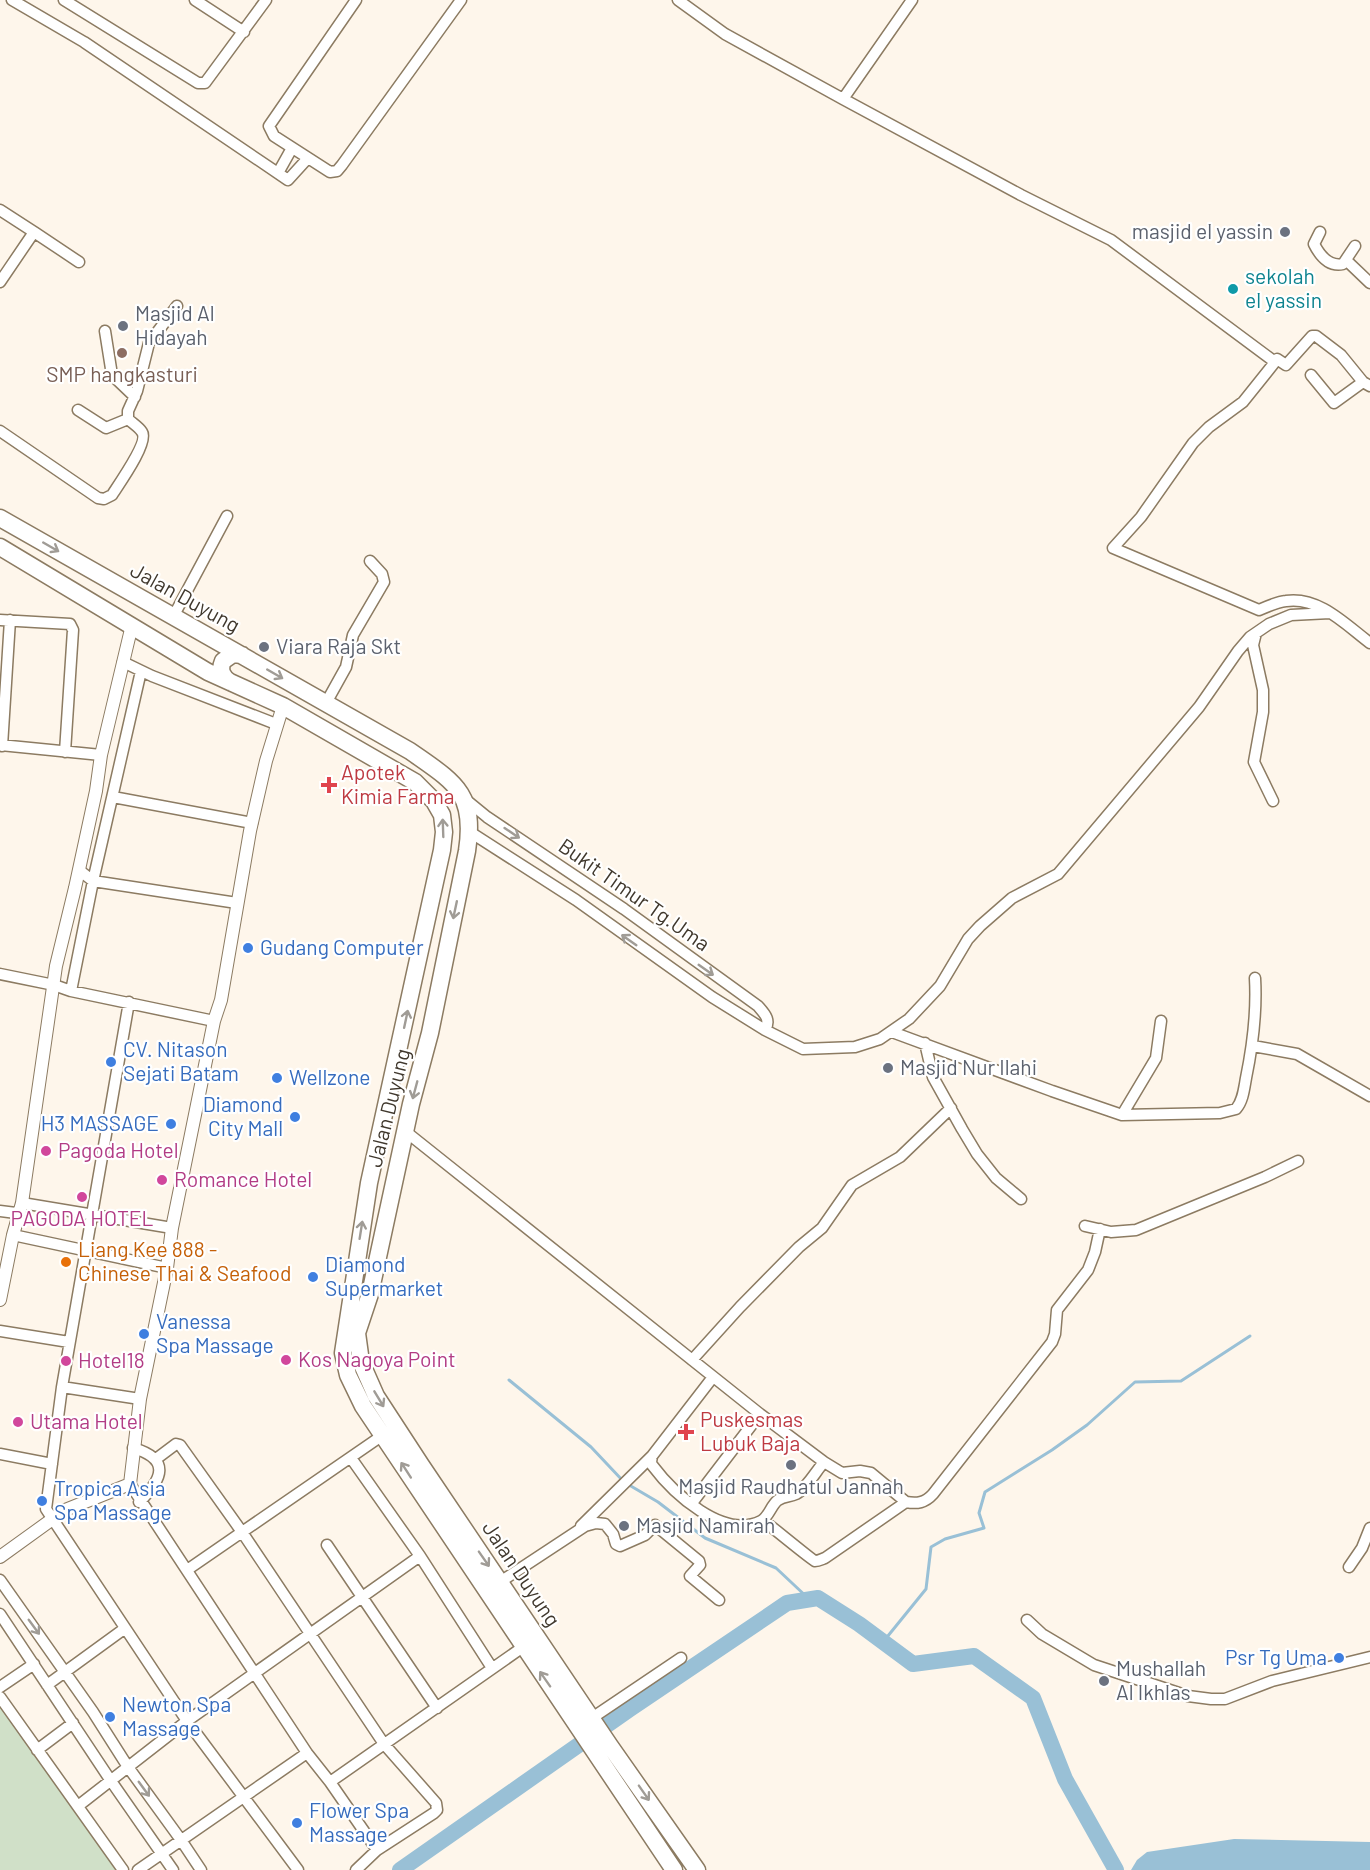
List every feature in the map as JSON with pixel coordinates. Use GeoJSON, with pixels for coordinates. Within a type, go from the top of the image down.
{"type":"FeatureCollection","features":[{"type":"Feature","properties":{"kind":"highway","name":"Jalan Duyung"},"geometry":{"type":"LineString","coordinates":[[0,518],[410,751],[448,780],[465,799],[470,832],[430,1033],[404,1137],[370,1294],[357,1333],[357,1342],[361,1362],[376,1396],[523,1647],[588,1722]]}},
{"type":"Feature","properties":{"kind":"highway","name":"Jalan Duyung"},"geometry":{"type":"LineString","coordinates":[[0,547],[208,672],[283,706],[415,782],[434,801],[444,819],[442,850],[370,1178],[343,1347],[348,1375],[357,1397],[383,1435],[444,1515],[500,1582],[588,1722],[674,1870]]}},
{"type":"Feature","properties":{"kind":"highway"},"geometry":{"type":"LineString","coordinates":[[189,660],[203,660],[209,653],[208,640],[202,634]]}},
{"type":"Feature","properties":{"kind":"highway"},"geometry":{"type":"LineString","coordinates":[[230,682],[221,671],[223,662],[233,654],[242,655]]}},
{"type":"Feature","properties":{"kind":"highway"},"geometry":{"type":"LineString","coordinates":[[379,1142],[388,1149],[395,1148],[404,1137]]}},
{"type":"Feature","properties":{"kind":"highway"},"geometry":{"type":"LineString","coordinates":[[370,1178],[383,1171],[390,1174],[394,1183]]}},
{"type":"Feature","properties":{"kind":"highway","name":"Jalan Duyung"},"geometry":{"type":"LineString","coordinates":[[603,1750],[697,1870]]}},
{"type":"Feature","properties":{"kind":"street"},"geometry":{"type":"LineString","coordinates":[[13,0],[84,42],[288,180],[308,159]]}},
{"type":"Feature","properties":{"kind":"street"},"geometry":{"type":"LineString","coordinates":[[64,0],[198,83],[205,83],[209,79],[266,0]]}},
{"type":"Feature","properties":{"kind":"street"},"geometry":{"type":"LineString","coordinates":[[195,0],[244,32]]}},
{"type":"Feature","properties":{"kind":"street"},"geometry":{"type":"LineString","coordinates":[[356,0],[269,126],[274,136],[330,172],[337,171],[461,0]]}},
{"type":"Feature","properties":{"kind":"street"},"geometry":{"type":"LineString","coordinates":[[678,0],[724,33],[843,99],[1021,195],[1112,240],[1275,362]]}},
{"type":"Feature","properties":{"kind":"street"},"geometry":{"type":"LineString","coordinates":[[843,99],[912,0]]}},
{"type":"Feature","properties":{"kind":"street"},"geometry":{"type":"LineString","coordinates":[[278,173],[292,148]]}},
{"type":"Feature","properties":{"kind":"street"},"geometry":{"type":"LineString","coordinates":[[0,210],[79,262]]}},
{"type":"Feature","properties":{"kind":"street"},"geometry":{"type":"LineString","coordinates":[[0,282],[34,232]]}},
{"type":"Feature","properties":{"kind":"street"},"geometry":{"type":"LineString","coordinates":[[1320,232],[1314,242],[1318,251],[1333,264],[1340,265],[1347,261],[1355,246]]}},
{"type":"Feature","properties":{"kind":"street"},"geometry":{"type":"LineString","coordinates":[[1347,261],[1370,283]]}},
{"type":"Feature","properties":{"kind":"street"},"geometry":{"type":"LineString","coordinates":[[0,431],[98,498],[104,499],[112,495],[144,439],[142,432],[128,419],[128,411],[135,397],[149,344],[177,306]]}},
{"type":"Feature","properties":{"kind":"street"},"geometry":{"type":"LineString","coordinates":[[105,331],[112,375],[135,397]]}},
{"type":"Feature","properties":{"kind":"street"},"geometry":{"type":"LineString","coordinates":[[1311,375],[1335,403],[1366,384],[1341,355],[1315,335],[1286,365],[1277,359],[1243,402],[1209,427],[1193,443],[1141,517],[1113,548],[1259,610],[1288,600],[1305,601],[1330,612],[1370,643]]}},
{"type":"Feature","properties":{"kind":"street"},"geometry":{"type":"LineString","coordinates":[[78,410],[106,428],[128,419]]}},
{"type":"Feature","properties":{"kind":"street"},"geometry":{"type":"LineString","coordinates":[[173,617],[226,516]]}},
{"type":"Feature","properties":{"kind":"street"},"geometry":{"type":"LineString","coordinates":[[326,703],[346,668],[353,635],[384,582],[382,574],[370,561]]}},
{"type":"Feature","properties":{"kind":"street","name":"Bukit Timur Tg.Uma"},"geometry":{"type":"LineString","coordinates":[[470,832],[576,900],[712,997],[765,1030],[803,1049],[855,1047],[880,1039],[909,1019],[940,986],[968,939],[980,926],[1012,898],[1051,878],[1068,862],[1199,707],[1238,651],[1258,631],[1291,615],[1330,612]]}},
{"type":"Feature","properties":{"kind":"street"},"geometry":{"type":"LineString","coordinates":[[65,752],[73,630],[69,624],[5,620],[1,745],[65,752],[101,755]]}},
{"type":"Feature","properties":{"kind":"street"},"geometry":{"type":"LineString","coordinates":[[0,1300],[5,1248],[13,1235],[22,1206],[56,966],[79,870],[101,755],[132,625]]}},
{"type":"Feature","properties":{"kind":"street"},"geometry":{"type":"LineString","coordinates":[[1258,631],[1253,645],[1263,690],[1263,712],[1254,762],[1273,801]]}},
{"type":"Feature","properties":{"kind":"street"},"geometry":{"type":"LineString","coordinates":[[123,662],[276,724]]}},
{"type":"Feature","properties":{"kind":"street"},"geometry":{"type":"LineString","coordinates":[[71,991],[93,881],[141,671]]}},
{"type":"Feature","properties":{"kind":"street"},"geometry":{"type":"LineString","coordinates":[[283,706],[276,724],[252,823],[221,1000],[214,1021],[172,1228],[168,1268],[140,1399],[130,1484],[308,1753],[377,1850]]}},
{"type":"Feature","properties":{"kind":"street"},"geometry":{"type":"LineString","coordinates":[[96,790],[252,823]]}},
{"type":"Feature","properties":{"kind":"street","name":"Bukit Timur Tg.Uma"},"geometry":{"type":"LineString","coordinates":[[465,799],[487,817],[624,909],[758,1006],[767,1017],[768,1025],[765,1030]]}},
{"type":"Feature","properties":{"kind":"street"},"geometry":{"type":"LineString","coordinates":[[79,870],[93,881],[237,903]]}},
{"type":"Feature","properties":{"kind":"street"},"geometry":{"type":"LineString","coordinates":[[0,974],[214,1021]]}},
{"type":"Feature","properties":{"kind":"street"},"geometry":{"type":"LineString","coordinates":[[892,1032],[1122,1115],[1220,1113],[1236,1109],[1241,1101],[1253,1046],[1256,1010],[1255,978]]}},
{"type":"Feature","properties":{"kind":"street"},"geometry":{"type":"LineString","coordinates":[[129,1002],[69,1342],[46,1505],[52,1519],[187,1721],[298,1870]]}},
{"type":"Feature","properties":{"kind":"street"},"geometry":{"type":"LineString","coordinates":[[1122,1115],[1151,1068],[1158,1047],[1161,1021]]}},
{"type":"Feature","properties":{"kind":"street"},"geometry":{"type":"LineString","coordinates":[[925,1043],[933,1077],[977,1154],[996,1178],[1021,1199]]}},
{"type":"Feature","properties":{"kind":"street"},"geometry":{"type":"LineString","coordinates":[[1253,1046],[1297,1054],[1370,1096]]}},
{"type":"Feature","properties":{"kind":"street"},"geometry":{"type":"LineString","coordinates":[[692,1360],[799,1247],[822,1228],[852,1185],[900,1157],[951,1108]]}},
{"type":"Feature","properties":{"kind":"street"},"geometry":{"type":"LineString","coordinates":[[404,1137],[824,1462],[842,1473],[860,1471],[871,1473],[906,1502],[920,1503],[933,1494],[1052,1342],[1057,1310],[1088,1270],[1100,1229]]}},
{"type":"Feature","properties":{"kind":"street"},"geometry":{"type":"LineString","coordinates":[[1085,1226],[1124,1232],[1136,1230],[1298,1161]]}},
{"type":"Feature","properties":{"kind":"street"},"geometry":{"type":"LineString","coordinates":[[0,1211],[16,1213],[22,1206]]}},
{"type":"Feature","properties":{"kind":"street"},"geometry":{"type":"LineString","coordinates":[[22,1206],[172,1228]]}},
{"type":"Feature","properties":{"kind":"street"},"geometry":{"type":"LineString","coordinates":[[13,1235],[168,1268]]}},
{"type":"Feature","properties":{"kind":"street"},"geometry":{"type":"LineString","coordinates":[[0,1331],[69,1342]]}},
{"type":"Feature","properties":{"kind":"street"},"geometry":{"type":"LineString","coordinates":[[500,1582],[576,1531],[652,1456],[713,1377]]}},
{"type":"Feature","properties":{"kind":"street"},"geometry":{"type":"LineString","coordinates":[[62,1387],[140,1399]]}},
{"type":"Feature","properties":{"kind":"street"},"geometry":{"type":"LineString","coordinates":[[692,1503],[760,1414]]}},
{"type":"Feature","properties":{"kind":"street"},"geometry":{"type":"LineString","coordinates":[[187,1570],[383,1435]]}},
{"type":"Feature","properties":{"kind":"street"},"geometry":{"type":"LineString","coordinates":[[156,1459],[171,1446],[180,1445],[242,1532],[384,1744],[438,1807],[434,1813],[377,1850],[356,1870]]}},
{"type":"Feature","properties":{"kind":"street"},"geometry":{"type":"LineString","coordinates":[[133,1449],[149,1453],[156,1459],[160,1474],[154,1488],[140,1502]]}},
{"type":"Feature","properties":{"kind":"street"},"geometry":{"type":"LineString","coordinates":[[0,1454],[52,1464]]}},
{"type":"Feature","properties":{"kind":"street"},"geometry":{"type":"LineString","coordinates":[[652,1456],[651,1462],[671,1487],[714,1520],[732,1524],[754,1524],[764,1521],[777,1500],[797,1493],[824,1462]]}},
{"type":"Feature","properties":{"kind":"street"},"geometry":{"type":"LineString","coordinates":[[351,1458],[420,1556],[492,1668]]}},
{"type":"Feature","properties":{"kind":"street"},"geometry":{"type":"LineString","coordinates":[[0,1557],[65,1510],[130,1484]]}},
{"type":"Feature","properties":{"kind":"street"},"geometry":{"type":"LineString","coordinates":[[764,1521],[792,1541],[810,1558],[819,1561],[906,1502]]}},
{"type":"Feature","properties":{"kind":"street"},"geometry":{"type":"LineString","coordinates":[[576,1531],[602,1523],[608,1526],[616,1544],[620,1546],[645,1535],[654,1526],[658,1526],[699,1561],[700,1565],[690,1576],[720,1600]]}},
{"type":"Feature","properties":{"kind":"street"},"geometry":{"type":"LineString","coordinates":[[1349,1567],[1362,1548],[1370,1528]]}},
{"type":"Feature","properties":{"kind":"street"},"geometry":{"type":"LineString","coordinates":[[327,1545],[437,1708]]}},
{"type":"Feature","properties":{"kind":"street"},"geometry":{"type":"LineString","coordinates":[[78,1806],[187,1721],[420,1556]]}},
{"type":"Feature","properties":{"kind":"street"},"geometry":{"type":"LineString","coordinates":[[0,1580],[201,1870]]}},
{"type":"Feature","properties":{"kind":"street"},"geometry":{"type":"LineString","coordinates":[[0,1614],[173,1870]]}},
{"type":"Feature","properties":{"kind":"street"},"geometry":{"type":"LineString","coordinates":[[1027,1620],[1042,1634],[1094,1665],[1188,1696],[1211,1700],[1225,1699],[1272,1681],[1370,1657]]}},
{"type":"Feature","properties":{"kind":"street"},"geometry":{"type":"LineString","coordinates":[[46,1685],[124,1629]]}},
{"type":"Feature","properties":{"kind":"street"},"geometry":{"type":"LineString","coordinates":[[330,1782],[523,1647]]}},
{"type":"Feature","properties":{"kind":"street"},"geometry":{"type":"LineString","coordinates":[[588,1722],[681,1658]]}},
{"type":"Feature","properties":{"kind":"street"},"geometry":{"type":"LineString","coordinates":[[0,1687],[34,1664]]}},
{"type":"Feature","properties":{"kind":"street"},"geometry":{"type":"LineString","coordinates":[[0,1697],[123,1870]]}},
{"type":"Feature","properties":{"kind":"street"},"geometry":{"type":"LineString","coordinates":[[37,1750],[73,1723]]}},
{"type":"Feature","properties":{"kind":"street"},"geometry":{"type":"LineString","coordinates":[[138,1870],[308,1753]]}},
{"type":"Feature","properties":{"kind":"green space"},"geometry":{"type":"Polygon","coordinates":[[[0,1688],[117,1870],[0,1870],[0,1688]]]}},
{"type":"Feature","properties":{"kind":"water"},"geometry":{"type":"Polygon","coordinates":[[[1234,1839],[1370,1842],[1370,1870],[1131,1870],[1137,1860],[1147,1852],[1234,1839]]]}},
{"type":"Feature","properties":{"kind":"waterway"},"geometry":{"type":"LineString","coordinates":[[883,1642],[926,1589],[931,1547],[945,1539],[984,1528],[979,1513],[985,1492],[1087,1425],[1135,1382],[1181,1381],[1250,1336]]}},
{"type":"Feature","properties":{"kind":"waterway"},"geometry":{"type":"LineString","coordinates":[[509,1380],[591,1447],[624,1482],[658,1502],[705,1538],[776,1568],[809,1599]]}},
{"type":"Feature","properties":{"kind":"waterway"},"geometry":{"type":"LineString","coordinates":[[400,1870],[630,1709],[787,1603],[818,1598],[859,1624],[913,1664],[974,1656],[1033,1698],[1065,1779],[1116,1870]]}},
{"type":"Feature","properties":{"kind":"place","name":"masjid el yassin"},"geometry":{"type":"Point","coordinates":[1285,232]}},
{"type":"Feature","properties":{"kind":"place","name":"sekolah el yassin"},"geometry":{"type":"Point","coordinates":[1233,289]}},
{"type":"Feature","properties":{"kind":"place","name":"Masjid Al Hidayah"},"geometry":{"type":"Point","coordinates":[123,326]}},
{"type":"Feature","properties":{"kind":"place","name":"SMP hangkasturi"},"geometry":{"type":"Point","coordinates":[122,353]}},
{"type":"Feature","properties":{"kind":"place","name":"Viara Raja Skt"},"geometry":{"type":"Point","coordinates":[264,647]}},
{"type":"Feature","properties":{"kind":"place","name":"Apotek Kimia Farma"},"geometry":{"type":"Point","coordinates":[329,785]}},
{"type":"Feature","properties":{"kind":"place","name":"Gudang Computer"},"geometry":{"type":"Point","coordinates":[248,948]}},
{"type":"Feature","properties":{"kind":"place","name":"CV. Nitason Sejati Batam"},"geometry":{"type":"Point","coordinates":[111,1062]}},
{"type":"Feature","properties":{"kind":"place","name":"Masjid Nur Ilahi"},"geometry":{"type":"Point","coordinates":[888,1068]}},
{"type":"Feature","properties":{"kind":"place","name":"Wellzone"},"geometry":{"type":"Point","coordinates":[277,1078]}},
{"type":"Feature","properties":{"kind":"place","name":"Diamond City Mall"},"geometry":{"type":"Point","coordinates":[295,1117]}},
{"type":"Feature","properties":{"kind":"place","name":"H3 MASSAGE"},"geometry":{"type":"Point","coordinates":[171,1124]}},
{"type":"Feature","properties":{"kind":"place","name":"Pagoda Hotel"},"geometry":{"type":"Point","coordinates":[46,1151]}},
{"type":"Feature","properties":{"kind":"place","name":"Romance Hotel"},"geometry":{"type":"Point","coordinates":[162,1180]}},
{"type":"Feature","properties":{"kind":"place","name":"PAGODA HOTEL"},"geometry":{"type":"Point","coordinates":[82,1197]}},
{"type":"Feature","properties":{"kind":"place","name":"Liang Kee 888 - Chinese Thai & Seafood"},"geometry":{"type":"Point","coordinates":[66,1262]}},
{"type":"Feature","properties":{"kind":"place","name":"Diamond Supermarket"},"geometry":{"type":"Point","coordinates":[313,1277]}},
{"type":"Feature","properties":{"kind":"place","name":"Vanessa Spa Massage"},"geometry":{"type":"Point","coordinates":[144,1334]}},
{"type":"Feature","properties":{"kind":"place","name":"Kos Nagoya Point"},"geometry":{"type":"Point","coordinates":[286,1360]}},
{"type":"Feature","properties":{"kind":"place","name":"Hotel18"},"geometry":{"type":"Point","coordinates":[66,1361]}},
{"type":"Feature","properties":{"kind":"place","name":"Utama Hotel"},"geometry":{"type":"Point","coordinates":[18,1422]}},
{"type":"Feature","properties":{"kind":"place","name":"Puskesmas Lubuk Baja"},"geometry":{"type":"Point","coordinates":[686,1432]}},
{"type":"Feature","properties":{"kind":"place","name":"Masjid Raudhatul Jannah"},"geometry":{"type":"Point","coordinates":[791,1465]}},
{"type":"Feature","properties":{"kind":"place","name":"Tropica Asia Spa Massage"},"geometry":{"type":"Point","coordinates":[42,1501]}},
{"type":"Feature","properties":{"kind":"place","name":"Masjid Namirah"},"geometry":{"type":"Point","coordinates":[624,1526]}},
{"type":"Feature","properties":{"kind":"place","name":"Psr Tg Uma"},"geometry":{"type":"Point","coordinates":[1339,1658]}},
{"type":"Feature","properties":{"kind":"place","name":"Mushallah Al Ikhlas"},"geometry":{"type":"Point","coordinates":[1104,1681]}},
{"type":"Feature","properties":{"kind":"place","name":"Newton Spa Massage"},"geometry":{"type":"Point","coordinates":[110,1717]}},
{"type":"Feature","properties":{"kind":"place","name":"Flower Spa Massage"},"geometry":{"type":"Point","coordinates":[297,1823]}}]}
